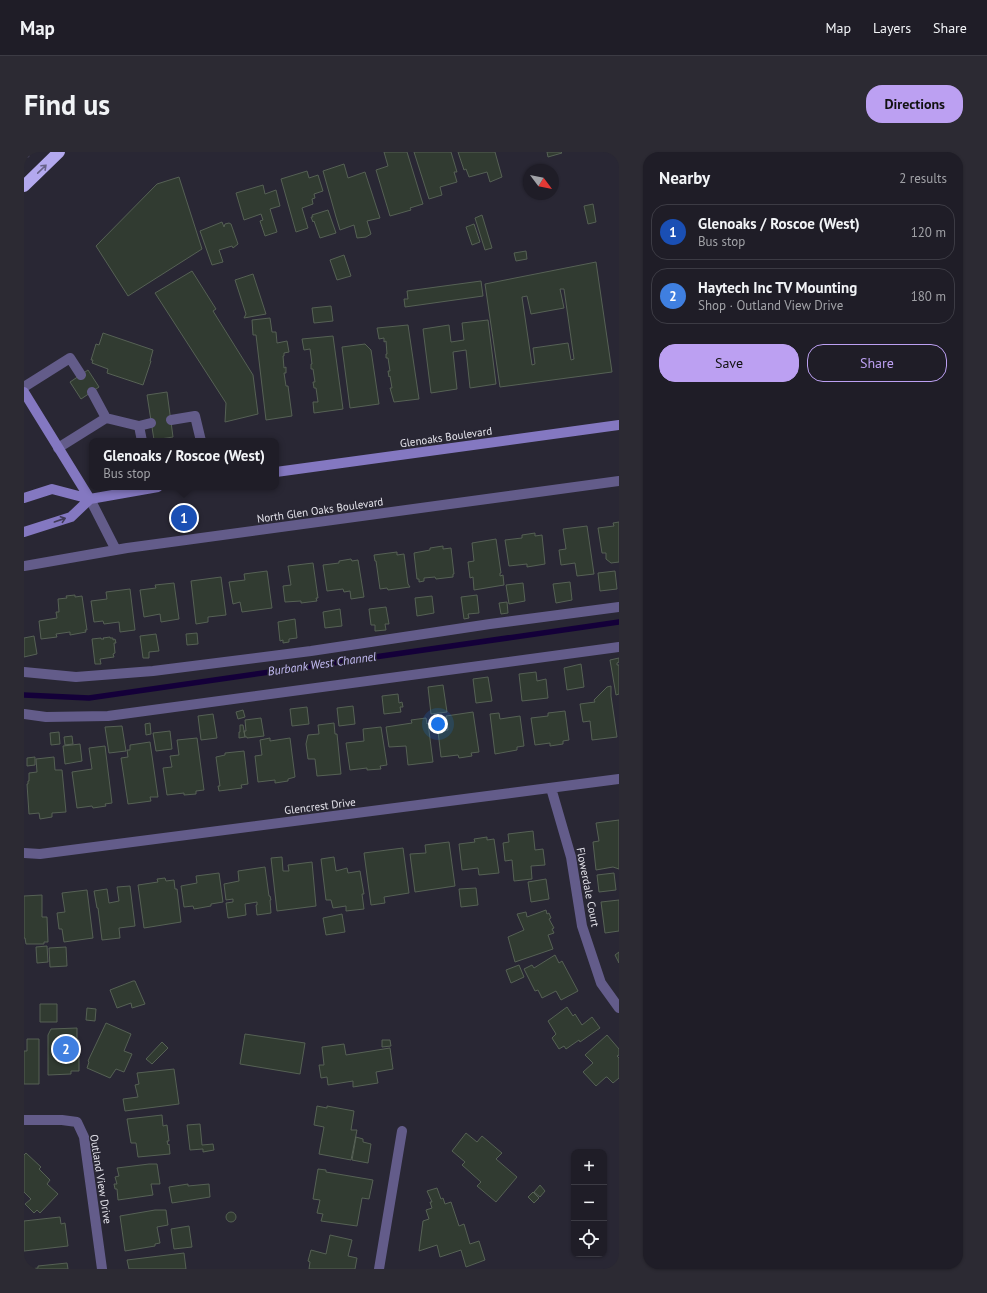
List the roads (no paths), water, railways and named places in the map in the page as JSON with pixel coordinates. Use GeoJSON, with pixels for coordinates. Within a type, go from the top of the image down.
{"type":"FeatureCollection","features":[{"type":"Feature","properties":{"kind":"highway"},"geometry":{"type":"LineString","coordinates":[[24,186],[59,152]]}},
{"type":"Feature","properties":{"kind":"main road"},"geometry":{"type":"LineString","coordinates":[[24,392],[90,499]]}},
{"type":"Feature","properties":{"kind":"main road","name":"Glenoaks Boulevard"},"geometry":{"type":"LineString","coordinates":[[279,472],[619,425]]}},
{"type":"Feature","properties":{"kind":"main road"},"geometry":{"type":"LineString","coordinates":[[24,498],[52,489],[90,499],[138,490]]}},
{"type":"Feature","properties":{"kind":"main road"},"geometry":{"type":"LineString","coordinates":[[24,532],[71,516],[90,499]]}},
{"type":"Feature","properties":{"kind":"street"},"geometry":{"type":"LineString","coordinates":[[24,387],[70,358],[81,375]]}},
{"type":"Feature","properties":{"kind":"street"},"geometry":{"type":"LineString","coordinates":[[92,392],[106,418]]}},
{"type":"Feature","properties":{"kind":"street"},"geometry":{"type":"LineString","coordinates":[[171,420],[195,416],[200,438]]}},
{"type":"Feature","properties":{"kind":"street"},"geometry":{"type":"LineString","coordinates":[[58,448],[106,418],[139,426],[151,424]]}},
{"type":"Feature","properties":{"kind":"street"},"geometry":{"type":"LineString","coordinates":[[139,426],[141,438]]}},
{"type":"Feature","properties":{"kind":"street","name":"North Glen Oaks Boulevard"},"geometry":{"type":"LineString","coordinates":[[24,566],[116,550],[619,481]]}},
{"type":"Feature","properties":{"kind":"street"},"geometry":{"type":"LineString","coordinates":[[90,499],[116,550]]}},
{"type":"Feature","properties":{"kind":"street"},"geometry":{"type":"LineString","coordinates":[[24,672],[76,677],[153,671],[311,651],[490,624],[619,607]]}},
{"type":"Feature","properties":{"kind":"street"},"geometry":{"type":"LineString","coordinates":[[24,714],[46,717],[108,716],[619,647]]}},
{"type":"Feature","properties":{"kind":"street","name":"Glencrest Drive"},"geometry":{"type":"LineString","coordinates":[[24,853],[40,854],[619,779]]}},
{"type":"Feature","properties":{"kind":"street","name":"Flowerdale Court"},"geometry":{"type":"LineString","coordinates":[[550,788],[571,857],[582,926],[601,983],[619,1008]]}},
{"type":"Feature","properties":{"kind":"street","name":"Outland View Drive"},"geometry":{"type":"LineString","coordinates":[[24,1120],[62,1120],[77,1122],[84,1137],[102,1269]]}},
{"type":"Feature","properties":{"kind":"street"},"geometry":{"type":"LineString","coordinates":[[379,1269],[402,1131]]}},
{"type":"Feature","properties":{"kind":"waterway","name":"Burbank West Channel"},"geometry":{"type":"LineString","coordinates":[[24,695],[89,698],[619,622]]}},
{"type":"Feature","properties":{"kind":"place","name":"Glenoaks / Roscoe (West)"},"geometry":{"type":"Point","coordinates":[184,518]}},
{"type":"Feature","properties":{"kind":"place","name":"Haytech Inc TV Mounting"},"geometry":{"type":"Point","coordinates":[66,1049]}}]}
